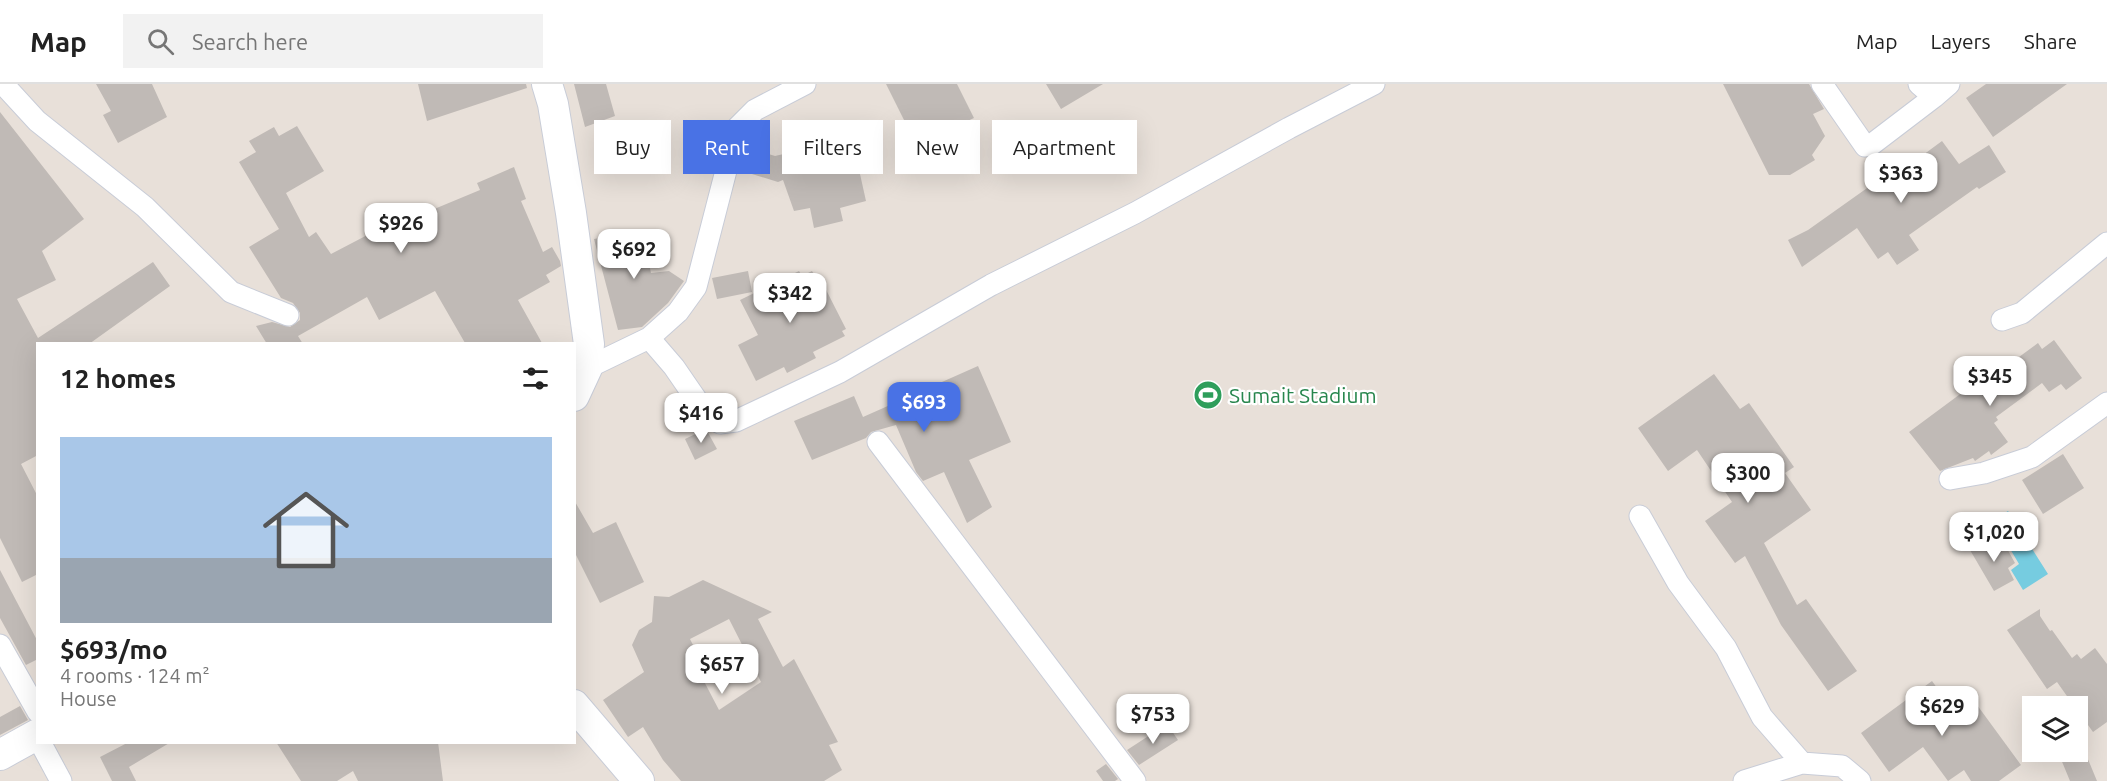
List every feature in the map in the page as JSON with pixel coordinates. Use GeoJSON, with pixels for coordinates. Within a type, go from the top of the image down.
{"type":"FeatureCollection","features":[{"type":"Feature","properties":{"kind":"street"},"geometry":{"type":"LineString","coordinates":[[3,84],[37,121],[145,207],[231,292],[288,315]]}},
{"type":"Feature","properties":{"kind":"street"},"geometry":{"type":"LineString","coordinates":[[547,84],[553,104],[571,213],[589,344],[587,368],[576,392]]}},
{"type":"Feature","properties":{"kind":"street"},"geometry":{"type":"LineString","coordinates":[[587,368],[649,338],[678,312],[696,287],[737,128],[755,110],[805,84]]}},
{"type":"Feature","properties":{"kind":"street"},"geometry":{"type":"LineString","coordinates":[[649,338],[674,367],[707,415],[720,423],[736,421],[840,372],[991,285],[1135,213],[1288,128],[1374,84]]}},
{"type":"Feature","properties":{"kind":"street"},"geometry":{"type":"LineString","coordinates":[[1822,84],[1865,146],[1871,145],[1934,88]]}},
{"type":"Feature","properties":{"kind":"street"},"geometry":{"type":"LineString","coordinates":[[2002,320],[2022,313],[2107,243]]}},
{"type":"Feature","properties":{"kind":"street"},"geometry":{"type":"LineString","coordinates":[[1950,479],[1995,470],[2032,456],[2107,402]]}},
{"type":"Feature","properties":{"kind":"street"},"geometry":{"type":"LineString","coordinates":[[878,442],[1135,781]]}},
{"type":"Feature","properties":{"kind":"street"},"geometry":{"type":"LineString","coordinates":[[1640,516],[1678,583],[1726,648],[1762,717],[1802,763]]}},
{"type":"Feature","properties":{"kind":"street"},"geometry":{"type":"LineString","coordinates":[[0,645],[36,727]]}},
{"type":"Feature","properties":{"kind":"street"},"geometry":{"type":"LineString","coordinates":[[576,707],[639,781]]}},
{"type":"Feature","properties":{"kind":"street"},"geometry":{"type":"LineString","coordinates":[[0,755],[36,733]]}},
{"type":"Feature","properties":{"kind":"street"},"geometry":{"type":"LineString","coordinates":[[44,744],[61,781]]}},
{"type":"Feature","properties":{"kind":"street"},"geometry":{"type":"LineString","coordinates":[[1744,781],[1802,763],[1842,766],[1860,781]]}},
{"type":"Feature","properties":{"kind":"water"},"geometry":{"type":"Polygon","coordinates":[[[2008,511],[2048,574],[2023,590],[2011,570],[2019,564],[2006,542],[1997,547],[1984,526],[2008,511]]]}},
{"type":"Feature","properties":{"kind":"building"},"geometry":{"type":"Polygon","coordinates":[[[96,84],[152,84],[167,117],[118,143],[103,115],[111,111],[96,84]]]}},
{"type":"Feature","properties":{"kind":"building"},"geometry":{"type":"Polygon","coordinates":[[[418,84],[526,84],[527,88],[427,121],[418,84]]]}},
{"type":"Feature","properties":{"kind":"building"},"geometry":{"type":"Polygon","coordinates":[[[574,84],[606,84],[615,116],[604,120],[594,120],[594,124],[585,127],[574,84]]]}},
{"type":"Feature","properties":{"kind":"building"},"geometry":{"type":"Polygon","coordinates":[[[886,84],[957,84],[974,118],[970,120],[904,120],[886,84]]]}},
{"type":"Feature","properties":{"kind":"building"},"geometry":{"type":"Polygon","coordinates":[[[1046,84],[1103,84],[1061,109],[1046,84]]]}},
{"type":"Feature","properties":{"kind":"building"},"geometry":{"type":"Polygon","coordinates":[[[1723,84],[1809,84],[1824,109],[1813,114],[1825,136],[1812,155],[1815,160],[1790,175],[1769,175],[1723,84]]]}},
{"type":"Feature","properties":{"kind":"building"},"geometry":{"type":"Polygon","coordinates":[[[1986,84],[2067,84],[1993,137],[1966,98],[1986,84]]]}},
{"type":"Feature","properties":{"kind":"building"},"geometry":{"type":"Polygon","coordinates":[[[0,112],[84,219],[42,251],[56,280],[17,299],[38,338],[153,262],[170,286],[92,342],[36,342],[36,456],[21,464],[36,493],[36,575],[22,582],[0,538],[0,112]]]}},
{"type":"Feature","properties":{"kind":"building"},"geometry":{"type":"Polygon","coordinates":[[[297,126],[324,171],[286,193],[309,237],[316,232],[331,254],[398,219],[403,222],[480,190],[477,183],[514,167],[526,199],[521,201],[543,252],[552,247],[561,266],[546,275],[550,282],[518,300],[541,342],[464,342],[435,291],[379,320],[367,297],[298,336],[302,342],[266,342],[256,326],[272,322],[290,327],[300,320],[300,313],[293,303],[281,298],[249,247],[279,229],[239,162],[256,152],[249,141],[274,127],[279,136],[297,126]]]}},
{"type":"Feature","properties":{"kind":"building"},"geometry":{"type":"Polygon","coordinates":[[[1942,141],[1959,164],[1989,145],[2006,172],[1979,189],[1977,187],[1909,235],[1919,250],[1897,265],[1888,252],[1878,259],[1857,228],[1802,267],[1788,240],[1808,230],[1901,164],[1904,169],[1942,141]]]}},
{"type":"Feature","properties":{"kind":"building"},"geometry":{"type":"Polygon","coordinates":[[[770,154],[782,154],[782,174],[860,174],[866,201],[840,208],[843,221],[814,228],[810,208],[794,211],[783,180],[778,182],[752,174],[770,174],[770,154]]]}},
{"type":"Feature","properties":{"kind":"building"},"geometry":{"type":"Polygon","coordinates":[[[642,230],[651,273],[669,271],[684,281],[668,303],[642,327],[618,330],[594,239],[642,230]]]}},
{"type":"Feature","properties":{"kind":"building"},"geometry":{"type":"Polygon","coordinates":[[[748,271],[752,292],[717,299],[712,278],[748,271]]]}},
{"type":"Feature","properties":{"kind":"building"},"geometry":{"type":"Polygon","coordinates":[[[799,271],[802,276],[812,271],[815,276],[818,274],[846,329],[842,331],[845,336],[813,352],[816,358],[787,373],[784,367],[756,381],[738,345],[758,335],[740,300],[799,271]]]}},
{"type":"Feature","properties":{"kind":"building"},"geometry":{"type":"Polygon","coordinates":[[[2054,340],[2082,378],[2066,390],[2061,384],[2049,392],[2042,383],[1996,417],[1998,420],[1994,423],[2008,442],[1991,455],[1989,451],[1975,461],[1973,458],[1940,471],[1909,432],[1967,389],[1970,393],[2038,343],[2042,349],[2054,340]]]}},
{"type":"Feature","properties":{"kind":"building"},"geometry":{"type":"Polygon","coordinates":[[[978,366],[1011,442],[969,460],[992,507],[967,523],[944,472],[923,481],[916,472],[896,425],[871,432],[866,438],[812,460],[794,421],[854,396],[863,417],[978,366]]]}},
{"type":"Feature","properties":{"kind":"building"},"geometry":{"type":"Polygon","coordinates":[[[1714,374],[1740,409],[1749,403],[1794,467],[1785,473],[1811,510],[1764,543],[1797,605],[1806,599],[1857,671],[1828,691],[1781,625],[1745,556],[1735,563],[1705,521],[1732,502],[1697,450],[1668,471],[1638,428],[1714,374]]]}},
{"type":"Feature","properties":{"kind":"building"},"geometry":{"type":"Polygon","coordinates":[[[706,429],[717,449],[695,460],[685,439],[706,429]]]}},
{"type":"Feature","properties":{"kind":"building"},"geometry":{"type":"Polygon","coordinates":[[[2063,454],[2084,488],[2043,514],[2022,480],[2063,454]]]}},
{"type":"Feature","properties":{"kind":"building"},"geometry":{"type":"Polygon","coordinates":[[[576,503],[593,533],[616,522],[644,582],[600,603],[576,555],[576,503]]]}},
{"type":"Feature","properties":{"kind":"building"},"geometry":{"type":"Polygon","coordinates":[[[1990,538],[1997,550],[2005,545],[2015,563],[2008,568],[2014,580],[1994,591],[1970,550],[1990,538]]]}},
{"type":"Feature","properties":{"kind":"building"},"geometry":{"type":"Polygon","coordinates":[[[0,570],[36,638],[36,660],[26,665],[0,618],[0,570]]]}},
{"type":"Feature","properties":{"kind":"building"},"geometry":{"type":"Polygon","coordinates":[[[703,580],[772,612],[758,619],[783,667],[794,659],[838,742],[829,745],[842,770],[824,781],[681,781],[663,760],[643,727],[628,737],[603,700],[644,672],[632,645],[639,630],[652,622],[654,596],[669,597],[703,580]],[[729,619],[690,639],[702,663],[696,666],[719,710],[761,682],[729,619]]]}},
{"type":"Feature","properties":{"kind":"building"},"geometry":{"type":"Polygon","coordinates":[[[2040,609],[2040,616],[2072,658],[2077,654],[2081,659],[2095,648],[2107,664],[2107,722],[2093,732],[2088,725],[2088,696],[2067,696],[2057,682],[2047,689],[2007,630],[2040,609]]]}},
{"type":"Feature","properties":{"kind":"building"},"geometry":{"type":"Polygon","coordinates":[[[1932,681],[1951,707],[1969,694],[2021,765],[1999,781],[1971,781],[1964,770],[1948,781],[1923,747],[1889,772],[1861,733],[1932,681]]]}},
{"type":"Feature","properties":{"kind":"building"},"geometry":{"type":"Polygon","coordinates":[[[20,706],[28,720],[0,735],[0,717],[20,706]]]}},
{"type":"Feature","properties":{"kind":"building"},"geometry":{"type":"Polygon","coordinates":[[[1167,724],[1178,740],[1139,765],[1127,750],[1167,724]]]}},
{"type":"Feature","properties":{"kind":"building"},"geometry":{"type":"Polygon","coordinates":[[[125,744],[168,744],[129,767],[136,781],[112,781],[100,757],[125,744]]]}},
{"type":"Feature","properties":{"kind":"building"},"geometry":{"type":"Polygon","coordinates":[[[277,744],[438,744],[443,781],[358,781],[353,771],[337,781],[301,781],[277,744]]]}},
{"type":"Feature","properties":{"kind":"building"},"geometry":{"type":"Polygon","coordinates":[[[2088,759],[2097,781],[2070,781],[2062,762],[2088,762],[2088,759]]]}},
{"type":"Feature","properties":{"kind":"building"},"geometry":{"type":"Polygon","coordinates":[[[1106,764],[1118,779],[1115,781],[1103,781],[1096,771],[1106,764]]]}},
{"type":"Feature","properties":{"kind":"place","name":"Sumait Stadium"},"geometry":{"type":"Point","coordinates":[1208,395]}}]}
